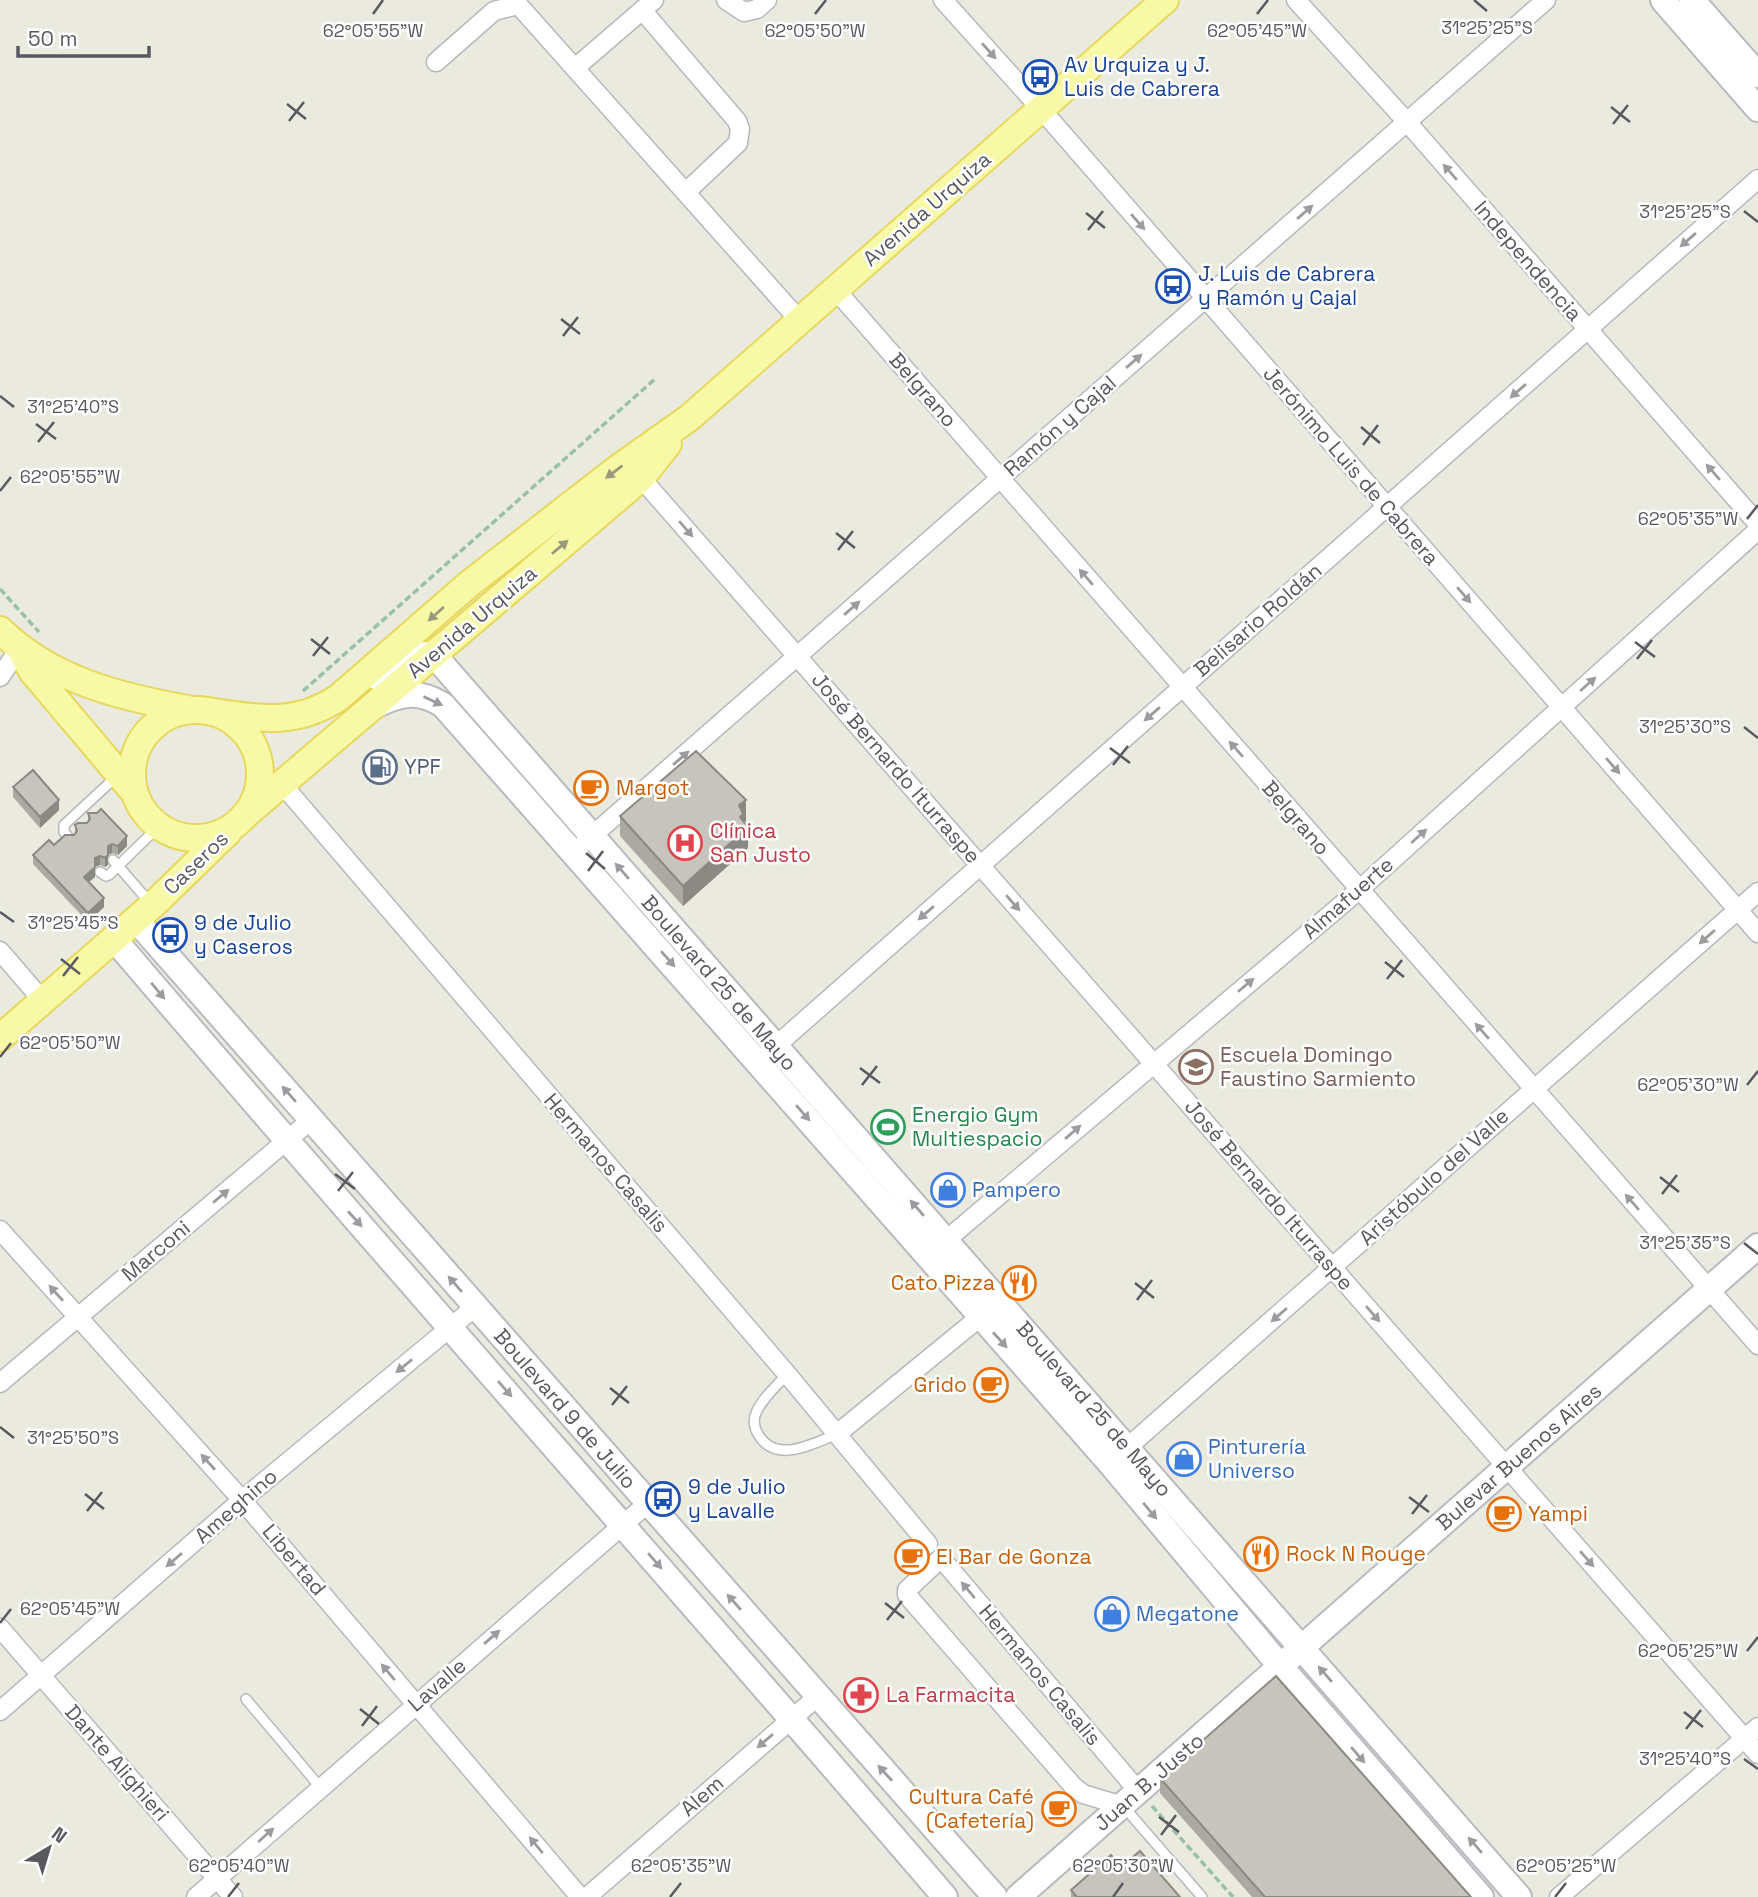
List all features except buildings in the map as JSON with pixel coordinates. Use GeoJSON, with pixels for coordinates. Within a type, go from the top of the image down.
{"type":"FeatureCollection","features":[{"type":"Feature","properties":{"kind":"main road","name":"Avenida Urquiza"},"geometry":{"type":"LineString","coordinates":[[201,711],[288,719],[320,708],[338,698],[478,576],[617,469],[689,418],[1165,0]]}},
{"type":"Feature","properties":{"kind":"main road"},"geometry":{"type":"LineString","coordinates":[[1663,0],[1758,109]]}},
{"type":"Feature","properties":{"kind":"main road"},"geometry":{"type":"LineString","coordinates":[[1692,0],[1758,75]]}},
{"type":"Feature","properties":{"kind":"main road","name":"Avenida Urquiza"},"geometry":{"type":"LineString","coordinates":[[241,820],[640,478],[689,418]]}},
{"type":"Feature","properties":{"kind":"main road"},"geometry":{"type":"LineString","coordinates":[[0,630],[19,649],[32,671],[126,783],[142,809],[161,828],[182,836],[201,838],[220,834],[241,820],[250,808],[258,789],[259,768],[254,748],[242,731],[226,718],[201,711],[138,701],[98,688],[19,649]]}},
{"type":"Feature","properties":{"kind":"main road"},"geometry":{"type":"LineString","coordinates":[[338,698],[367,684],[407,656],[421,653],[434,655]]}},
{"type":"Feature","properties":{"kind":"main road","name":"Boulevard 25 de Mayo"},"geometry":{"type":"LineString","coordinates":[[434,655],[583,844],[1118,1455],[1281,1667],[1481,1897]]}},
{"type":"Feature","properties":{"kind":"main road","name":"Boulevard 25 de Mayo"},"geometry":{"type":"LineString","coordinates":[[369,708],[403,694],[431,698],[443,705],[583,844]]}},
{"type":"Feature","properties":{"kind":"main road"},"geometry":{"type":"LineString","coordinates":[[126,783],[145,735],[167,717],[201,711]]}},
{"type":"Feature","properties":{"kind":"main road","name":"Caseros"},"geometry":{"type":"LineString","coordinates":[[0,1038],[148,909],[241,820]]}},
{"type":"Feature","properties":{"kind":"main road","name":"Caseros"},"geometry":{"type":"LineString","coordinates":[[148,909],[171,872],[173,859],[170,844],[161,828]]}},
{"type":"Feature","properties":{"kind":"main road","name":"Boulevard 9 de Julio"},"geometry":{"type":"LineString","coordinates":[[148,909],[311,1120],[995,1897]]}},
{"type":"Feature","properties":{"kind":"main road","name":"Boulevard 9 de Julio"},"geometry":{"type":"LineString","coordinates":[[114,939],[286,1142],[623,1524],[945,1897]]}},
{"type":"Feature","properties":{"kind":"main road","name":"Bulevar Buenos Aires"},"geometry":{"type":"LineString","coordinates":[[1281,1667],[1758,1246]]}},
{"type":"Feature","properties":{"kind":"main road","name":"Boulevard 25 de Mayo"},"geometry":{"type":"LineString","coordinates":[[937,1248],[980,1317],[1118,1455],[1303,1648],[1519,1897]]}},
{"type":"Feature","properties":{"kind":"main road","name":"Juan B. Justo"},"geometry":{"type":"LineString","coordinates":[[1018,1897],[1281,1667]]}},
{"type":"Feature","properties":{"kind":"street"},"geometry":{"type":"LineString","coordinates":[[726,0],[744,12],[757,9],[767,0]]}},
{"type":"Feature","properties":{"kind":"street","name":"Jerónimo Luis de Cabrera"},"geometry":{"type":"LineString","coordinates":[[943,0],[1758,933]]}},
{"type":"Feature","properties":{"kind":"street","name":"Independencia"},"geometry":{"type":"LineString","coordinates":[[1296,0],[1407,122],[1758,524]]}},
{"type":"Feature","properties":{"kind":"street","name":"Ramón y Cajal"},"geometry":{"type":"LineString","coordinates":[[583,844],[1546,0]]}},
{"type":"Feature","properties":{"kind":"street"},"geometry":{"type":"LineString","coordinates":[[436,62],[494,11],[516,2],[800,321]]}},
{"type":"Feature","properties":{"kind":"street"},"geometry":{"type":"LineString","coordinates":[[575,68],[648,5],[737,121],[740,129],[738,143],[686,192]]}},
{"type":"Feature","properties":{"kind":"street","name":"Belisario Roldán"},"geometry":{"type":"LineString","coordinates":[[767,1054],[1758,179]]}},
{"type":"Feature","properties":{"kind":"street","name":"Belgrano"},"geometry":{"type":"LineString","coordinates":[[835,289],[1758,1345]]}},
{"type":"Feature","properties":{"kind":"street","name":"José Bernardo Iturraspe"},"geometry":{"type":"LineString","coordinates":[[640,478],[1507,1467],[1751,1733],[1758,1754]]}},
{"type":"Feature","properties":{"kind":"street","name":"Almafuerte"},"geometry":{"type":"LineString","coordinates":[[937,1248],[1359,890],[1758,530]]}},
{"type":"Feature","properties":{"kind":"street"},"geometry":{"type":"LineString","coordinates":[[0,677],[19,649]]}},
{"type":"Feature","properties":{"kind":"street","name":"Hermanos Casalis"},"geometry":{"type":"LineString","coordinates":[[282,784],[787,1374],[928,1544]]}},
{"type":"Feature","properties":{"kind":"street","name":"Aristóbulo del Valle"},"geometry":{"type":"LineString","coordinates":[[1118,1455],[1758,892]]}},
{"type":"Feature","properties":{"kind":"street"},"geometry":{"type":"LineString","coordinates":[[0,951],[43,1000]]}},
{"type":"Feature","properties":{"kind":"street","name":"Marconi"},"geometry":{"type":"LineString","coordinates":[[0,1382],[311,1120]]}},
{"type":"Feature","properties":{"kind":"street","name":"Libertad"},"geometry":{"type":"LineString","coordinates":[[0,1230],[242,1500],[580,1897]]}},
{"type":"Feature","properties":{"kind":"street","name":"Ameghino"},"geometry":{"type":"LineString","coordinates":[[0,1711],[242,1500],[475,1307]]}},
{"type":"Feature","properties":{"kind":"street"},"geometry":{"type":"LineString","coordinates":[[837,1434],[980,1317]]}},
{"type":"Feature","properties":{"kind":"street","name":"Lavalle"},"geometry":{"type":"LineString","coordinates":[[196,1897],[648,1503]]}},
{"type":"Feature","properties":{"kind":"street","name":"Hermanos Casalis"},"geometry":{"type":"LineString","coordinates":[[941,1558],[1131,1799],[1083,1794],[1073,1786],[907,1595],[907,1590],[941,1558]]}},
{"type":"Feature","properties":{"kind":"street","name":"Dante Alighieri"},"geometry":{"type":"LineString","coordinates":[[0,1628],[233,1897]]}},
{"type":"Feature","properties":{"kind":"street","name":"Alem"},"geometry":{"type":"LineString","coordinates":[[587,1897],[817,1697]]}},
{"type":"Feature","properties":{"kind":"street"},"geometry":{"type":"LineString","coordinates":[[1559,1897],[1751,1733]]}},
{"type":"Feature","properties":{"kind":"street"},"geometry":{"type":"LineString","coordinates":[[1396,1798],[1418,1780]]}},
{"type":"Feature","properties":{"kind":"lane"},"geometry":{"type":"LineString","coordinates":[[71,839],[63,829],[88,808],[126,783]]}},
{"type":"Feature","properties":{"kind":"lane"},"geometry":{"type":"LineString","coordinates":[[100,872],[106,876],[128,851],[161,828]]}},
{"type":"Feature","properties":{"kind":"lane"},"geometry":{"type":"LineString","coordinates":[[115,863],[148,909]]}},
{"type":"Feature","properties":{"kind":"lane"},"geometry":{"type":"LineString","coordinates":[[787,1374],[763,1400],[755,1415],[755,1430],[765,1445],[779,1452],[837,1434]]}},
{"type":"Feature","properties":{"kind":"lane"},"geometry":{"type":"LineString","coordinates":[[246,1699],[320,1787]]}},
{"type":"Feature","properties":{"kind":"lane"},"geometry":{"type":"LineString","coordinates":[[1131,1799],[1202,1897]]}},
{"type":"Feature","properties":{"kind":"path"},"geometry":{"type":"LineString","coordinates":[[303,691],[655,379]]}},
{"type":"Feature","properties":{"kind":"path"},"geometry":{"type":"LineString","coordinates":[[0,589],[47,639]]}},
{"type":"Feature","properties":{"kind":"path"},"geometry":{"type":"LineString","coordinates":[[1131,1799],[1233,1897]]}},
{"type":"Feature","properties":{"kind":"place","name":"Av Urquiza y J. Luis de Cabrera"},"geometry":{"type":"Point","coordinates":[1040,77]}},
{"type":"Feature","properties":{"kind":"place","name":"J. Luis de Cabrera y Ramón y Cajal"},"geometry":{"type":"Point","coordinates":[1173,286]}},
{"type":"Feature","properties":{"kind":"place","name":"YPF"},"geometry":{"type":"Point","coordinates":[380,767]}},
{"type":"Feature","properties":{"kind":"place","name":"Margot"},"geometry":{"type":"Point","coordinates":[591,788]}},
{"type":"Feature","properties":{"kind":"place","name":"Clínica San Justo"},"geometry":{"type":"Point","coordinates":[685,843]}},
{"type":"Feature","properties":{"kind":"place","name":"9 de Julio y Caseros"},"geometry":{"type":"Point","coordinates":[170,935]}},
{"type":"Feature","properties":{"kind":"place","name":"Escuela Domingo Faustino Sarmiento"},"geometry":{"type":"Point","coordinates":[1196,1067]}},
{"type":"Feature","properties":{"kind":"place","name":"Energio Gym Multiespacio"},"geometry":{"type":"Point","coordinates":[888,1127]}},
{"type":"Feature","properties":{"kind":"place","name":"Pampero"},"geometry":{"type":"Point","coordinates":[948,1190]}},
{"type":"Feature","properties":{"kind":"place","name":"Cato Pizza"},"geometry":{"type":"Point","coordinates":[1019,1283]}},
{"type":"Feature","properties":{"kind":"place","name":"Grido"},"geometry":{"type":"Point","coordinates":[991,1385]}},
{"type":"Feature","properties":{"kind":"place","name":"Pinturería Universo"},"geometry":{"type":"Point","coordinates":[1184,1459]}},
{"type":"Feature","properties":{"kind":"place","name":"9 de Julio y Lavalle"},"geometry":{"type":"Point","coordinates":[663,1499]}},
{"type":"Feature","properties":{"kind":"place","name":"Yampi"},"geometry":{"type":"Point","coordinates":[1504,1514]}},
{"type":"Feature","properties":{"kind":"place","name":"Rock N Rouge"},"geometry":{"type":"Point","coordinates":[1261,1554]}},
{"type":"Feature","properties":{"kind":"place","name":"El Bar de Gonza"},"geometry":{"type":"Point","coordinates":[912,1557]}},
{"type":"Feature","properties":{"kind":"place","name":"Megatone"},"geometry":{"type":"Point","coordinates":[1112,1614]}},
{"type":"Feature","properties":{"kind":"place","name":"La Farmacita"},"geometry":{"type":"Point","coordinates":[861,1695]}},
{"type":"Feature","properties":{"kind":"place","name":"Cultura Café (Cafetería)"},"geometry":{"type":"Point","coordinates":[1059,1809]}}]}
